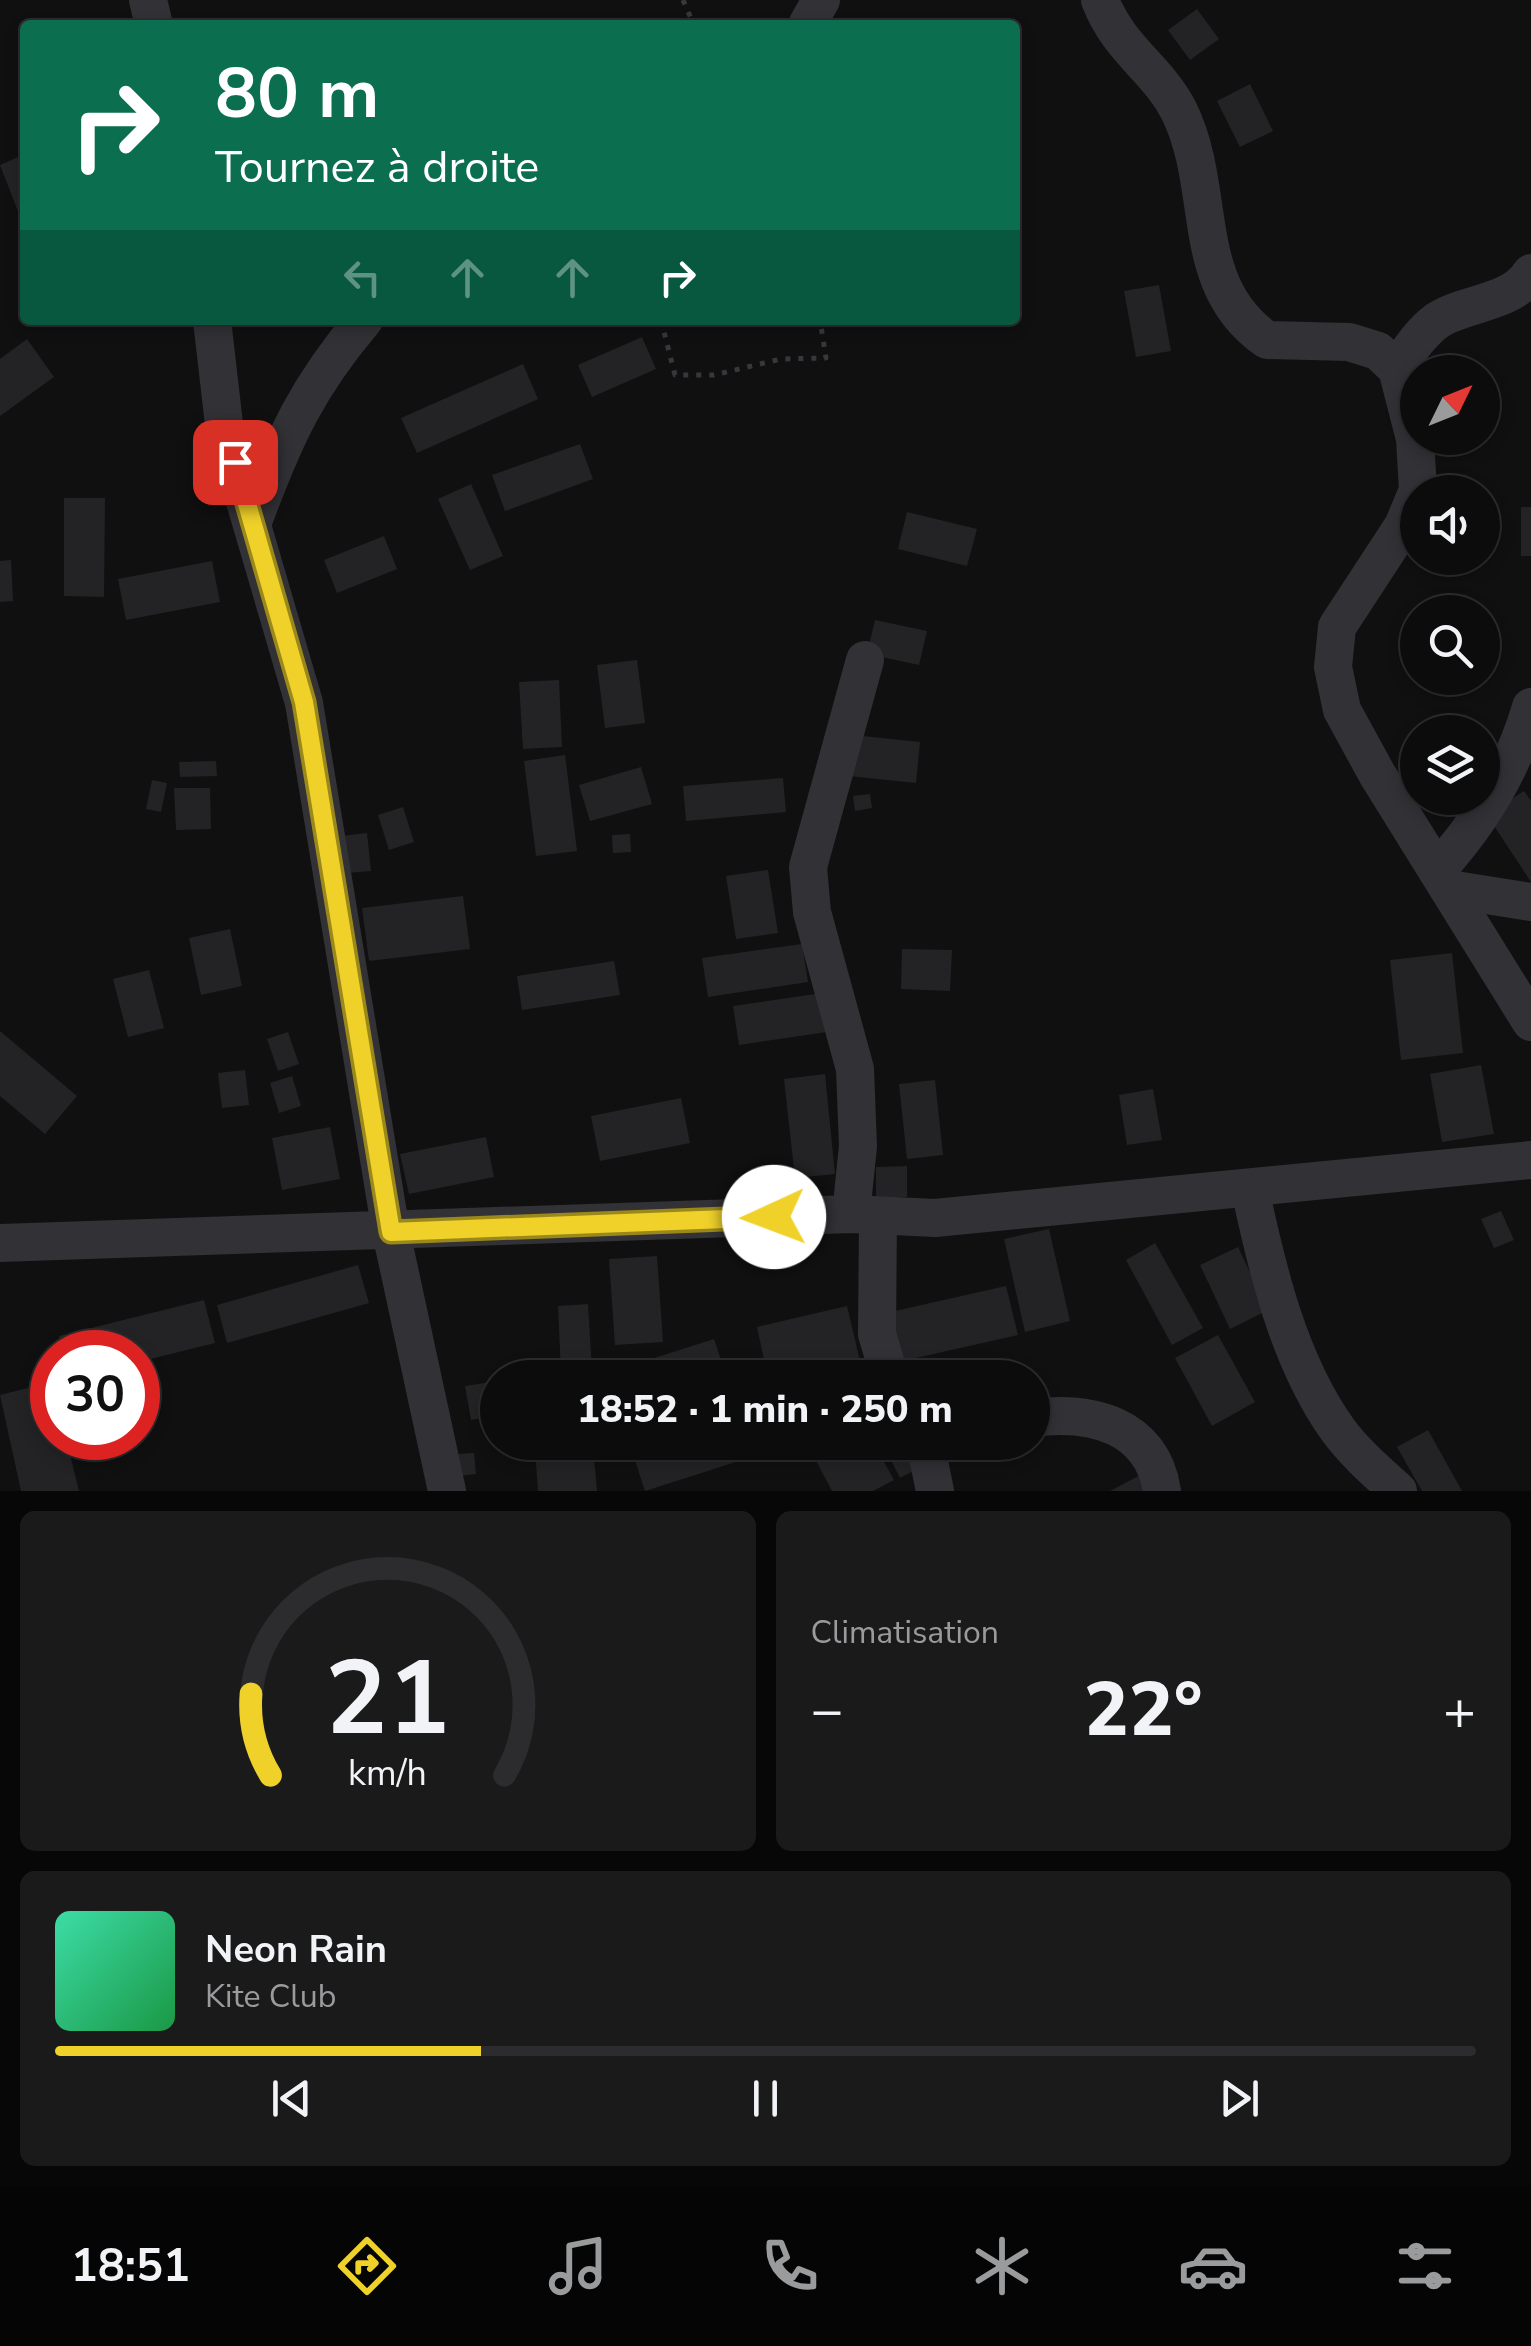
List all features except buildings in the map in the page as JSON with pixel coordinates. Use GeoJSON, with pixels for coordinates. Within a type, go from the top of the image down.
{"type":"FeatureCollection","features":[{"type":"Feature","properties":{"kind":"street"},"geometry":{"type":"LineString","coordinates":[[1100,0],[1120,40],[1164,87],[1180,112],[1192,147],[1218,283],[1229,306],[1266,340],[1349,342],[1378,351],[1397,370],[1415,440],[1418,490],[1403,526],[1337,627],[1333,667],[1342,710],[1531,1022]]}},
{"type":"Feature","properties":{"kind":"street"},"geometry":{"type":"LineString","coordinates":[[1397,370],[1420,334],[1440,318],[1508,292],[1531,273]]}},
{"type":"Feature","properties":{"kind":"street"},"geometry":{"type":"LineString","coordinates":[[213,325],[225,433],[254,520],[304,702],[391,1232],[446,1491]]}},
{"type":"Feature","properties":{"kind":"street"},"geometry":{"type":"LineString","coordinates":[[254,520],[286,433],[322,368],[360,325]]}},
{"type":"Feature","properties":{"kind":"street"},"geometry":{"type":"LineString","coordinates":[[866,660],[808,868],[812,912],[855,1068],[864,1215],[877,1334],[885,1360]]}},
{"type":"Feature","properties":{"kind":"street"},"geometry":{"type":"LineString","coordinates":[[1443,880],[1498,789],[1531,707]]}},
{"type":"Feature","properties":{"kind":"street"},"geometry":{"type":"LineString","coordinates":[[1443,880],[1531,902]]}},
{"type":"Feature","properties":{"kind":"street"},"geometry":{"type":"LineString","coordinates":[[0,1243],[864,1215],[934,1218],[1531,1160]]}},
{"type":"Feature","properties":{"kind":"street"},"geometry":{"type":"LineString","coordinates":[[1250,1189],[1269,1270],[1318,1399],[1340,1433],[1398,1491]]}},
{"type":"Feature","properties":{"kind":"street"},"geometry":{"type":"LineString","coordinates":[[1050,1419],[1095,1420],[1126,1429],[1159,1469],[1162,1491]]}},
{"type":"Feature","properties":{"kind":"street"},"geometry":{"type":"LineString","coordinates":[[929,1460],[935,1491]]}},
{"type":"Feature","properties":{"kind":"path"},"geometry":{"type":"LineString","coordinates":[[661,325],[675,375],[714,374],[781,359],[826,358],[821,325]]}},
{"type":"Feature","properties":{"kind":"route"},"geometry":{"type":"LineString","coordinates":[[235,462],[304,702],[391,1232],[774,1217]]}}]}
